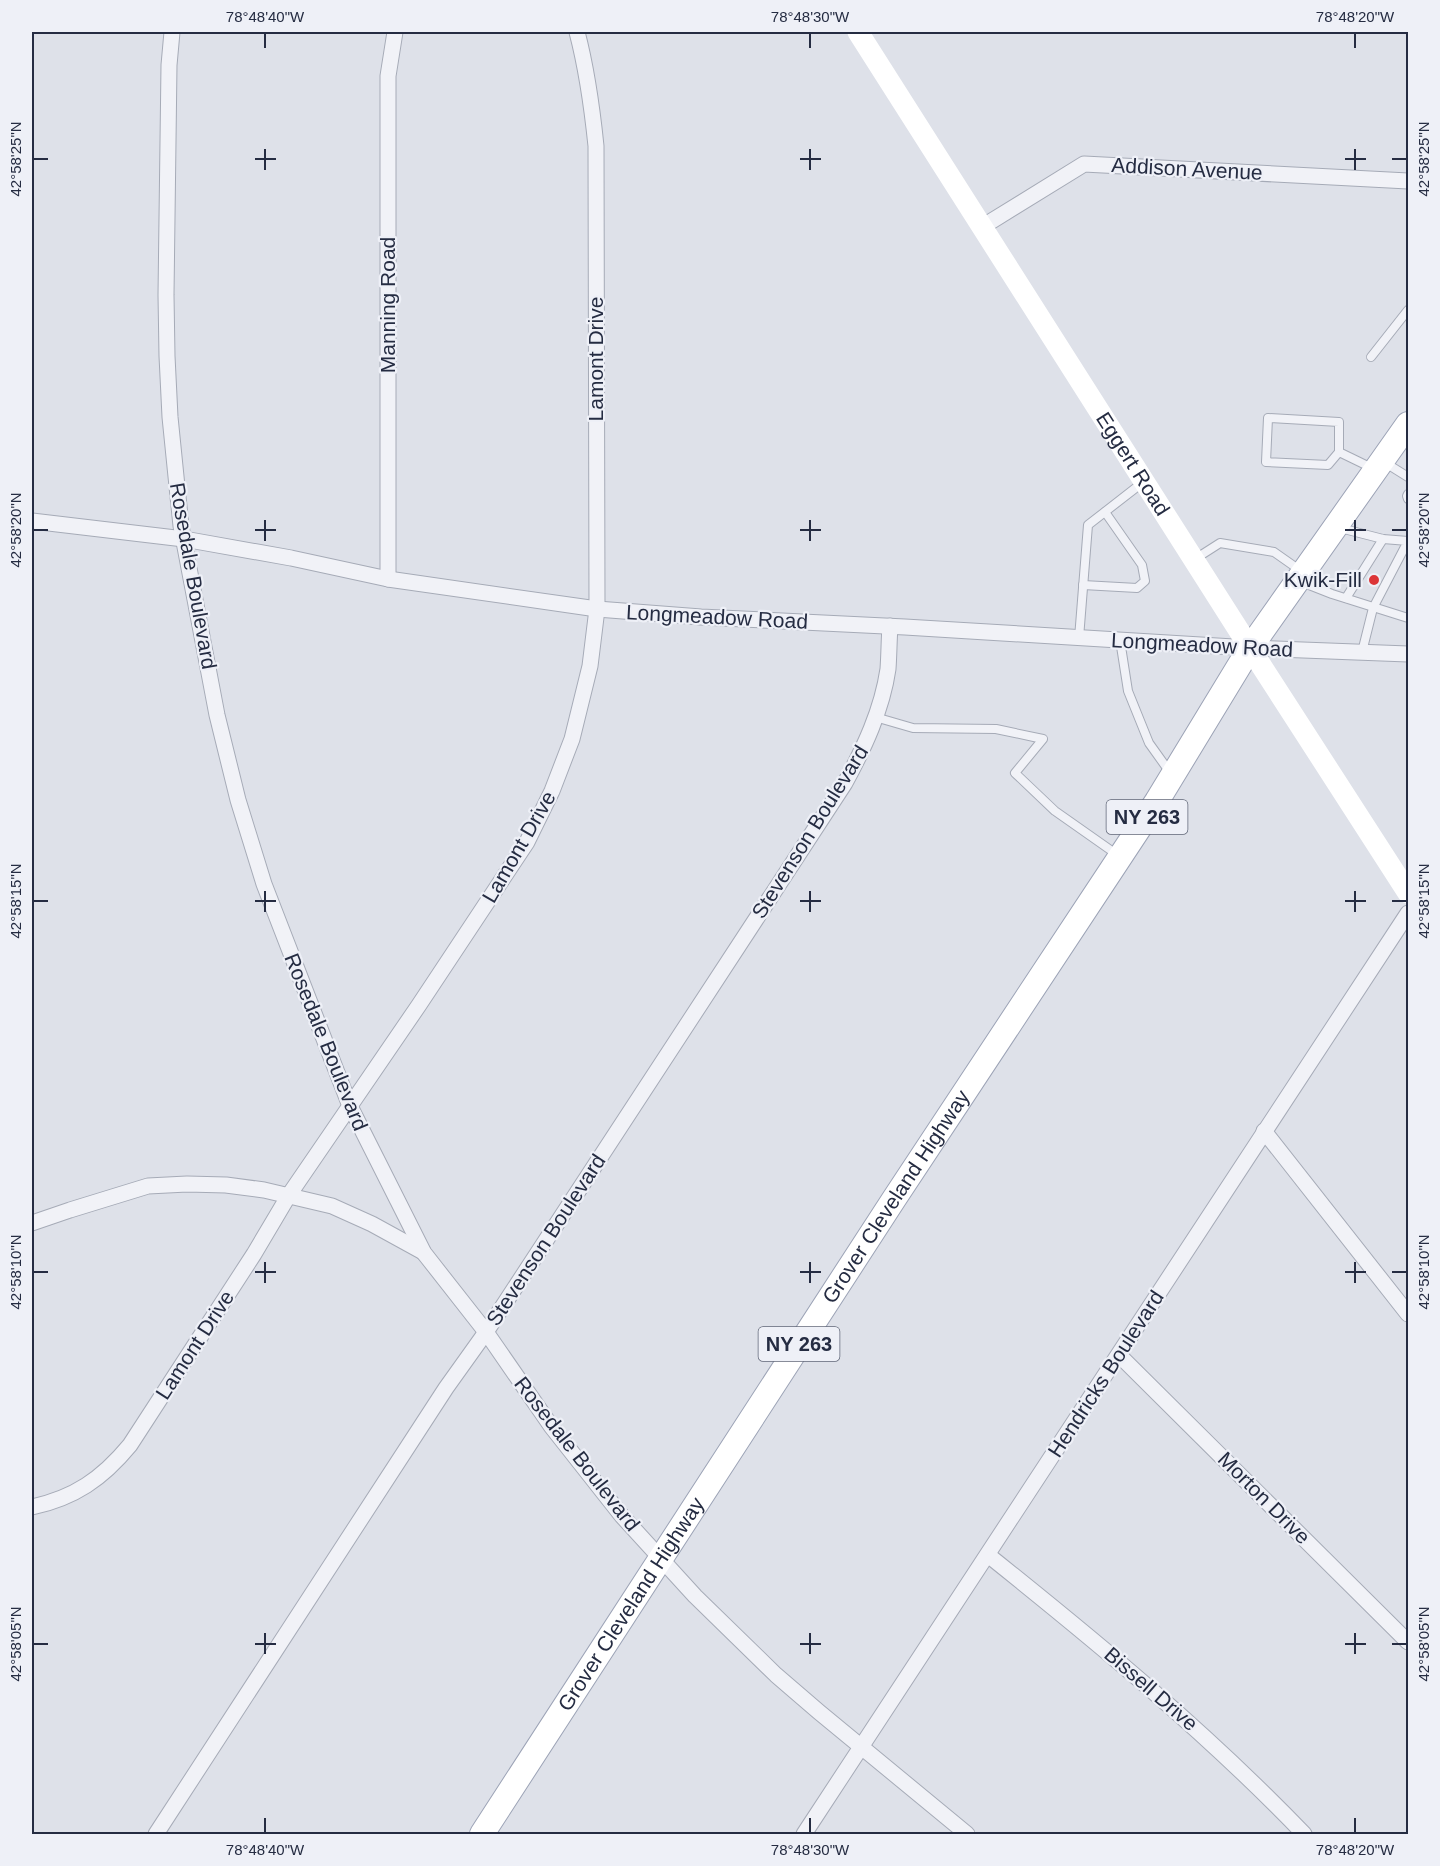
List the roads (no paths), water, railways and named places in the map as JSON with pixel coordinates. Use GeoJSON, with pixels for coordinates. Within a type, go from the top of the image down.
{"type":"FeatureCollection","features":[{"type":"Feature","properties":{"kind":"main road","name":"NY 263"},"geometry":{"type":"LineString","coordinates":[[1250,648],[1408,424]]}},
{"type":"Feature","properties":{"kind":"main road","name":"Grover Cleveland Highway"},"geometry":{"type":"LineString","coordinates":[[482,1834],[894,1199],[1173,776],[1250,648]]}},
{"type":"Feature","properties":{"kind":"street","name":"Rosedale Boulevard"},"geometry":{"type":"LineString","coordinates":[[172,32],[169,65],[167,346],[175,468],[184,539],[217,715],[241,810],[264,884],[350,1106],[424,1252],[486,1332],[551,1426],[615,1507],[660,1559],[776,1675],[968,1834]]}},
{"type":"Feature","properties":{"kind":"street","name":"Manning Road"},"geometry":{"type":"LineString","coordinates":[[388,579],[388,76],[395,32]]}},
{"type":"Feature","properties":{"kind":"street","name":"Lamont Drive"},"geometry":{"type":"LineString","coordinates":[[32,1507],[50,1503],[94,1481],[114,1464],[143,1425],[254,1254],[289,1195],[527,842],[552,791],[572,738],[590,666],[597,609],[596,146],[590,90],[577,32]]}},
{"type":"Feature","properties":{"kind":"street","name":"Eggert Road"},"geometry":{"type":"LineString","coordinates":[[858,32],[1408,893]]}},
{"type":"Feature","properties":{"kind":"street","name":"Addison Avenue"},"geometry":{"type":"LineString","coordinates":[[982,226],[1084,164],[1408,181]]}},
{"type":"Feature","properties":{"kind":"street","name":"Longmeadow Road"},"geometry":{"type":"LineString","coordinates":[[32,521],[184,539],[291,558],[388,579],[597,609],[1250,648],[1408,654]]}},
{"type":"Feature","properties":{"kind":"street","name":"Stevenson Boulevard"},"geometry":{"type":"LineString","coordinates":[[156,1834],[440,1397],[486,1332],[845,783],[861,754],[875,717],[888,669],[890,626]]}},
{"type":"Feature","properties":{"kind":"street","name":"Hendricks Boulevard"},"geometry":{"type":"LineString","coordinates":[[804,1834],[1408,913]]}},
{"type":"Feature","properties":{"kind":"street"},"geometry":{"type":"LineString","coordinates":[[1264,1131],[1408,1314]]}},
{"type":"Feature","properties":{"kind":"street"},"geometry":{"type":"LineString","coordinates":[[32,1223],[148,1186],[226,1185],[264,1190],[332,1206],[424,1252]]}},
{"type":"Feature","properties":{"kind":"street","name":"Morton Drive"},"geometry":{"type":"LineString","coordinates":[[1119,1355],[1408,1642]]}},
{"type":"Feature","properties":{"kind":"street","name":"Bissell Drive"},"geometry":{"type":"LineString","coordinates":[[988,1554],[1143,1681],[1251,1781],[1304,1834]]}},
{"type":"Feature","properties":{"kind":"lane"},"geometry":{"type":"LineString","coordinates":[[1371,357],[1408,310]]}},
{"type":"Feature","properties":{"kind":"lane"},"geometry":{"type":"LineString","coordinates":[[1268,418],[1340,422],[1340,452],[1328,465],[1266,462],[1268,418]]}},
{"type":"Feature","properties":{"kind":"lane"},"geometry":{"type":"LineString","coordinates":[[1340,452],[1408,477]]}},
{"type":"Feature","properties":{"kind":"lane"},"geometry":{"type":"LineString","coordinates":[[1079,638],[1088,525],[1144,482]]}},
{"type":"Feature","properties":{"kind":"lane"},"geometry":{"type":"LineString","coordinates":[[1408,494],[1408,500]]}},
{"type":"Feature","properties":{"kind":"lane"},"geometry":{"type":"LineString","coordinates":[[1083,585],[1137,588],[1145,581],[1142,565],[1105,512]]}},
{"type":"Feature","properties":{"kind":"lane"},"geometry":{"type":"LineString","coordinates":[[1335,527],[1383,539],[1408,540],[1373,608],[1362,652]]}},
{"type":"Feature","properties":{"kind":"lane"},"geometry":{"type":"LineString","coordinates":[[1346,598],[1383,539]]}},
{"type":"Feature","properties":{"kind":"lane"},"geometry":{"type":"LineString","coordinates":[[1194,560],[1220,543],[1274,552],[1301,577],[1346,598],[1408,618]]}},
{"type":"Feature","properties":{"kind":"lane"},"geometry":{"type":"LineString","coordinates":[[1120,640],[1128,692],[1149,743],[1173,776]]}},
{"type":"Feature","properties":{"kind":"lane"},"geometry":{"type":"LineString","coordinates":[[875,717],[914,728],[996,729],[1043,739],[1015,773],[1055,811],[1120,857]]}},
{"type":"Feature","properties":{"kind":"place","name":"Kwik-Fill"},"geometry":{"type":"Point","coordinates":[1374,580]}}]}
